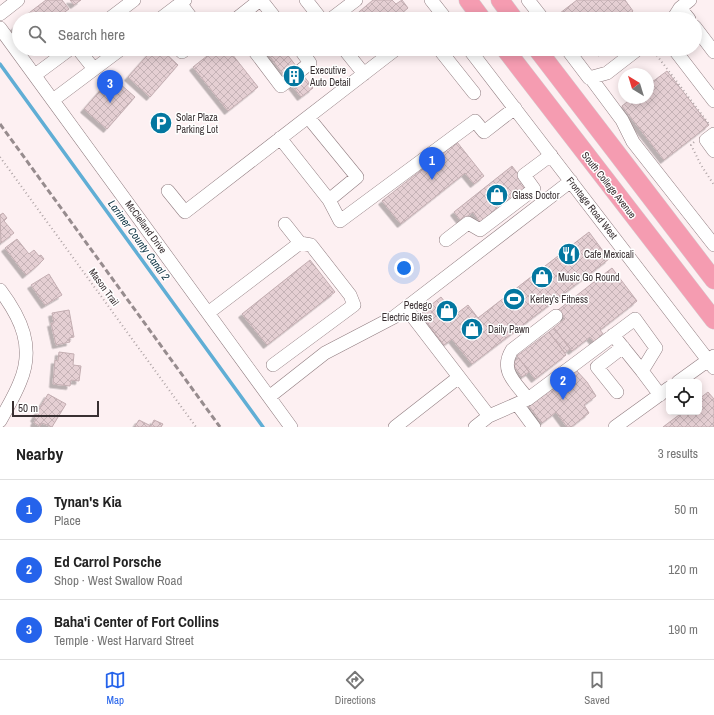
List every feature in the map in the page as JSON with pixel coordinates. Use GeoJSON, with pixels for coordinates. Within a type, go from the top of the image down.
{"type":"FeatureCollection","features":[{"type":"Feature","properties":{"kind":"highway"},"geometry":{"type":"LineString","coordinates":[[468,0],[477,12]]}},
{"type":"Feature","properties":{"kind":"highway"},"geometry":{"type":"LineString","coordinates":[[500,0],[509,12]]}},
{"type":"Feature","properties":{"kind":"highway","name":"South College Avenue"},"geometry":{"type":"LineString","coordinates":[[510,56],[714,320]]}},
{"type":"Feature","properties":{"kind":"highway"},"geometry":{"type":"LineString","coordinates":[[542,56],[714,280]]}},
{"type":"Feature","properties":{"kind":"street"},"geometry":{"type":"LineString","coordinates":[[0,14],[18,0]]}},
{"type":"Feature","properties":{"kind":"street"},"geometry":{"type":"LineString","coordinates":[[118,12],[134,0]]}},
{"type":"Feature","properties":{"kind":"street"},"geometry":{"type":"LineString","coordinates":[[245,12],[261,0],[270,12]]}},
{"type":"Feature","properties":{"kind":"street"},"geometry":{"type":"LineString","coordinates":[[306,0],[315,12]]}},
{"type":"Feature","properties":{"kind":"street"},"geometry":{"type":"LineString","coordinates":[[340,12],[356,0]]}},
{"type":"Feature","properties":{"kind":"street"},"geometry":{"type":"LineString","coordinates":[[431,0],[438,12]]}},
{"type":"Feature","properties":{"kind":"street"},"geometry":{"type":"LineString","coordinates":[[528,0],[537,12]]}},
{"type":"Feature","properties":{"kind":"street"},"geometry":{"type":"LineString","coordinates":[[169,12],[183,2],[188,12]]}},
{"type":"Feature","properties":{"kind":"street"},"geometry":{"type":"LineString","coordinates":[[679,12],[685,4]]}},
{"type":"Feature","properties":{"kind":"street","name":"McClelland Drive"},"geometry":{"type":"LineString","coordinates":[[0,28],[12,44]]}},
{"type":"Feature","properties":{"kind":"street"},"geometry":{"type":"LineString","coordinates":[[702,36],[714,52]]}},
{"type":"Feature","properties":{"kind":"street","name":"McClelland Drive"},"geometry":{"type":"LineString","coordinates":[[21,56],[291,427]]}},
{"type":"Feature","properties":{"kind":"street"},"geometry":{"type":"LineString","coordinates":[[35,75],[61,56]]}},
{"type":"Feature","properties":{"kind":"street"},"geometry":{"type":"LineString","coordinates":[[84,56],[94,69]]}},
{"type":"Feature","properties":{"kind":"street"},"geometry":{"type":"LineString","coordinates":[[53,100],[111,56]]}},
{"type":"Feature","properties":{"kind":"street"},"geometry":{"type":"LineString","coordinates":[[258,56],[281,86],[288,80]]}},
{"type":"Feature","properties":{"kind":"street"},"geometry":{"type":"LineString","coordinates":[[300,71],[310,63],[305,56]]}},
{"type":"Feature","properties":{"kind":"street"},"geometry":{"type":"LineString","coordinates":[[350,56],[364,74]]}},
{"type":"Feature","properties":{"kind":"street"},"geometry":{"type":"LineString","coordinates":[[168,191],[185,212],[387,56]]}},
{"type":"Feature","properties":{"kind":"street"},"geometry":{"type":"LineString","coordinates":[[445,56],[474,93]]}},
{"type":"Feature","properties":{"kind":"street","name":"Frontage Road West"},"geometry":{"type":"LineString","coordinates":[[474,56],[712,361]]}},
{"type":"Feature","properties":{"kind":"street"},"geometry":{"type":"LineString","coordinates":[[572,56],[622,120],[633,142],[714,245]]}},
{"type":"Feature","properties":{"kind":"street"},"geometry":{"type":"LineString","coordinates":[[589,78],[607,73],[629,56]]}},
{"type":"Feature","properties":{"kind":"street"},"geometry":{"type":"LineString","coordinates":[[679,56],[714,101]]}},
{"type":"Feature","properties":{"kind":"street"},"geometry":{"type":"LineString","coordinates":[[280,138],[328,200],[340,221],[475,121],[484,132],[515,108]]}},
{"type":"Feature","properties":{"kind":"street"},"geometry":{"type":"LineString","coordinates":[[308,117],[357,177],[328,200]]}},
{"type":"Feature","properties":{"kind":"street"},"geometry":{"type":"LineString","coordinates":[[712,130],[706,140],[714,150]]}},
{"type":"Feature","properties":{"kind":"street"},"geometry":{"type":"LineString","coordinates":[[446,240],[468,224],[480,230],[534,189],[524,175],[551,155]]}},
{"type":"Feature","properties":{"kind":"street"},"geometry":{"type":"LineString","coordinates":[[269,397],[325,353],[394,317],[571,181]]}},
{"type":"Feature","properties":{"kind":"street"},"geometry":{"type":"LineString","coordinates":[[273,365],[354,305],[350,295],[311,245],[300,243],[285,224]]}},
{"type":"Feature","properties":{"kind":"street"},"geometry":{"type":"LineString","coordinates":[[208,313],[300,243]]}},
{"type":"Feature","properties":{"kind":"street"},"geometry":{"type":"LineString","coordinates":[[0,290],[13,307],[20,320],[24,333],[26,355],[20,382],[0,421]]}},
{"type":"Feature","properties":{"kind":"street"},"geometry":{"type":"LineString","coordinates":[[406,308],[459,377],[484,423],[522,402],[635,319],[656,348],[642,371]]}},
{"type":"Feature","properties":{"kind":"street"},"geometry":{"type":"LineString","coordinates":[[534,427],[507,371],[506,364],[508,356],[512,350],[556,316]]}},
{"type":"Feature","properties":{"kind":"street"},"geometry":{"type":"LineString","coordinates":[[614,335],[642,371],[665,392],[618,426]]}},
{"type":"Feature","properties":{"kind":"street"},"geometry":{"type":"LineString","coordinates":[[617,392],[597,367],[623,347]]}},
{"type":"Feature","properties":{"kind":"street"},"geometry":{"type":"LineString","coordinates":[[683,379],[712,361]]}},
{"type":"Feature","properties":{"kind":"street"},"geometry":{"type":"LineString","coordinates":[[394,427],[459,377]]}},
{"type":"Feature","properties":{"kind":"path"},"geometry":{"type":"LineString","coordinates":[[657,56],[712,130]]}},
{"type":"Feature","properties":{"kind":"path","name":"Mason Trail"},"geometry":{"type":"LineString","coordinates":[[0,157],[196,427]]}},
{"type":"Feature","properties":{"kind":"building"},"geometry":{"type":"Polygon","coordinates":[[[46,0],[62,0],[69,9],[65,12],[30,12],[46,0]]]}},
{"type":"Feature","properties":{"kind":"building"},"geometry":{"type":"Polygon","coordinates":[[[70,0],[81,0],[74,5],[70,0]]]}},
{"type":"Feature","properties":{"kind":"building"},"geometry":{"type":"Polygon","coordinates":[[[373,0],[392,0],[396,4],[402,0],[408,8],[403,12],[359,12],[373,0]]]}},
{"type":"Feature","properties":{"kind":"building"},"geometry":{"type":"Polygon","coordinates":[[[577,0],[625,0],[633,11],[632,12],[561,12],[577,0]]]}},
{"type":"Feature","properties":{"kind":"building"},"geometry":{"type":"Polygon","coordinates":[[[147,56],[168,56],[178,65],[150,97],[128,77],[147,56]]]}},
{"type":"Feature","properties":{"kind":"building"},"geometry":{"type":"Polygon","coordinates":[[[207,56],[234,56],[258,87],[228,111],[193,67],[207,56]]]}},
{"type":"Feature","properties":{"kind":"building","name":"Executive Auto Detail"},"geometry":{"type":"Polygon","coordinates":[[[269,56],[288,56],[313,88],[301,97],[269,56]]]}},
{"type":"Feature","properties":{"kind":"building"},"geometry":{"type":"Polygon","coordinates":[[[667,71],[709,125],[664,160],[622,106],[624,104],[654,104],[654,81],[667,71]]]}},
{"type":"Feature","properties":{"kind":"building"},"geometry":{"type":"Polygon","coordinates":[[[112,77],[135,97],[107,129],[84,109],[112,77]]]}},
{"type":"Feature","properties":{"kind":"building"},"geometry":{"type":"Polygon","coordinates":[[[457,142],[484,176],[474,184],[465,173],[401,224],[382,201],[457,142]]]}},
{"type":"Feature","properties":{"kind":"building","name":"Glass Doctor"},"geometry":{"type":"Polygon","coordinates":[[[512,166],[529,188],[482,225],[473,212],[461,221],[454,212],[512,166]]]}},
{"type":"Feature","properties":{"kind":"building"},"geometry":{"type":"Polygon","coordinates":[[[3,213],[7,218],[4,221],[14,233],[1,243],[0,215],[3,213]]]}},
{"type":"Feature","properties":{"kind":"building"},"geometry":{"type":"Polygon","coordinates":[[[589,232],[609,259],[472,364],[452,339],[444,345],[420,314],[441,297],[455,315],[468,305],[478,318],[589,232]]]}},
{"type":"Feature","properties":{"kind":"building"},"geometry":{"type":"Polygon","coordinates":[[[17,239],[29,254],[34,250],[44,259],[26,275],[5,248],[17,239]]]}},
{"type":"Feature","properties":{"kind":"building"},"geometry":{"type":"Polygon","coordinates":[[[310,260],[335,292],[267,345],[242,314],[310,260]]]}},
{"type":"Feature","properties":{"kind":"building"},"geometry":{"type":"Polygon","coordinates":[[[612,268],[637,301],[600,330],[604,335],[595,343],[590,337],[572,351],[554,328],[565,319],[558,310],[612,268]]]}},
{"type":"Feature","properties":{"kind":"building"},"geometry":{"type":"Polygon","coordinates":[[[49,274],[62,295],[45,305],[31,285],[49,274]]]}},
{"type":"Feature","properties":{"kind":"building"},"geometry":{"type":"Polygon","coordinates":[[[69,310],[74,337],[69,338],[70,342],[56,345],[51,323],[54,323],[52,313],[69,310]]]}},
{"type":"Feature","properties":{"kind":"building"},"geometry":{"type":"Polygon","coordinates":[[[554,328],[570,349],[565,353],[549,332],[554,328]]]}},
{"type":"Feature","properties":{"kind":"building"},"geometry":{"type":"Polygon","coordinates":[[[549,332],[566,355],[535,379],[517,356],[549,332]]]}},
{"type":"Feature","properties":{"kind":"building"},"geometry":{"type":"Polygon","coordinates":[[[59,352],[74,354],[73,365],[81,366],[79,381],[71,380],[70,386],[53,384],[55,360],[58,361],[59,352]]]}},
{"type":"Feature","properties":{"kind":"building"},"geometry":{"type":"Polygon","coordinates":[[[519,358],[529,372],[522,377],[512,363],[519,358]]]}},
{"type":"Feature","properties":{"kind":"building"},"geometry":{"type":"Polygon","coordinates":[[[576,370],[587,382],[596,396],[584,405],[589,413],[571,427],[567,427],[556,412],[542,423],[529,406],[576,370]]]}},
{"type":"Feature","properties":{"kind":"building"},"geometry":{"type":"Polygon","coordinates":[[[708,392],[714,399],[714,427],[663,427],[679,415],[702,415],[702,397],[708,392]]]}},
{"type":"Feature","properties":{"kind":"building"},"geometry":{"type":"Polygon","coordinates":[[[48,394],[66,404],[52,427],[42,423],[40,426],[34,423],[36,419],[34,418],[48,394]]]}},
{"type":"Feature","properties":{"kind":"building"},"geometry":{"type":"Polygon","coordinates":[[[139,420],[151,426],[154,420],[163,424],[161,427],[136,427],[135,426],[139,420]]]}},
{"type":"Feature","properties":{"kind":"waterway","name":"Larimer County Canal 2"},"geometry":{"type":"LineString","coordinates":[[0,64],[263,427]]}},
{"type":"Feature","properties":{"kind":"railway"},"geometry":{"type":"LineString","coordinates":[[0,124],[220,427]]}},
{"type":"Feature","properties":{"kind":"place","name":"Executive Auto Detail"},"geometry":{"type":"Point","coordinates":[294,76]}},
{"type":"Feature","properties":{"kind":"place","name":"Baha'i Center of Fort Collins"},"geometry":{"type":"Point","coordinates":[110,103]}},
{"type":"Feature","properties":{"kind":"place","name":"Solar Plaza Parking Lot"},"geometry":{"type":"Point","coordinates":[161,123]}},
{"type":"Feature","properties":{"kind":"place","name":"Tynan's Kia"},"geometry":{"type":"Point","coordinates":[432,180]}},
{"type":"Feature","properties":{"kind":"place","name":"Glass Doctor"},"geometry":{"type":"Point","coordinates":[497,195]}},
{"type":"Feature","properties":{"kind":"place","name":"Cafe Mexicali"},"geometry":{"type":"Point","coordinates":[569,254]}},
{"type":"Feature","properties":{"kind":"place","name":"Music Go Round"},"geometry":{"type":"Point","coordinates":[542,277]}},
{"type":"Feature","properties":{"kind":"place","name":"Kerley's Fitness"},"geometry":{"type":"Point","coordinates":[514,299]}},
{"type":"Feature","properties":{"kind":"place","name":"Pedego Electric Bikes"},"geometry":{"type":"Point","coordinates":[447,311]}},
{"type":"Feature","properties":{"kind":"place","name":"Daily Pawn"},"geometry":{"type":"Point","coordinates":[472,329]}},
{"type":"Feature","properties":{"kind":"place","name":"Ed Carrol Porsche"},"geometry":{"type":"Point","coordinates":[563,400]}}]}
